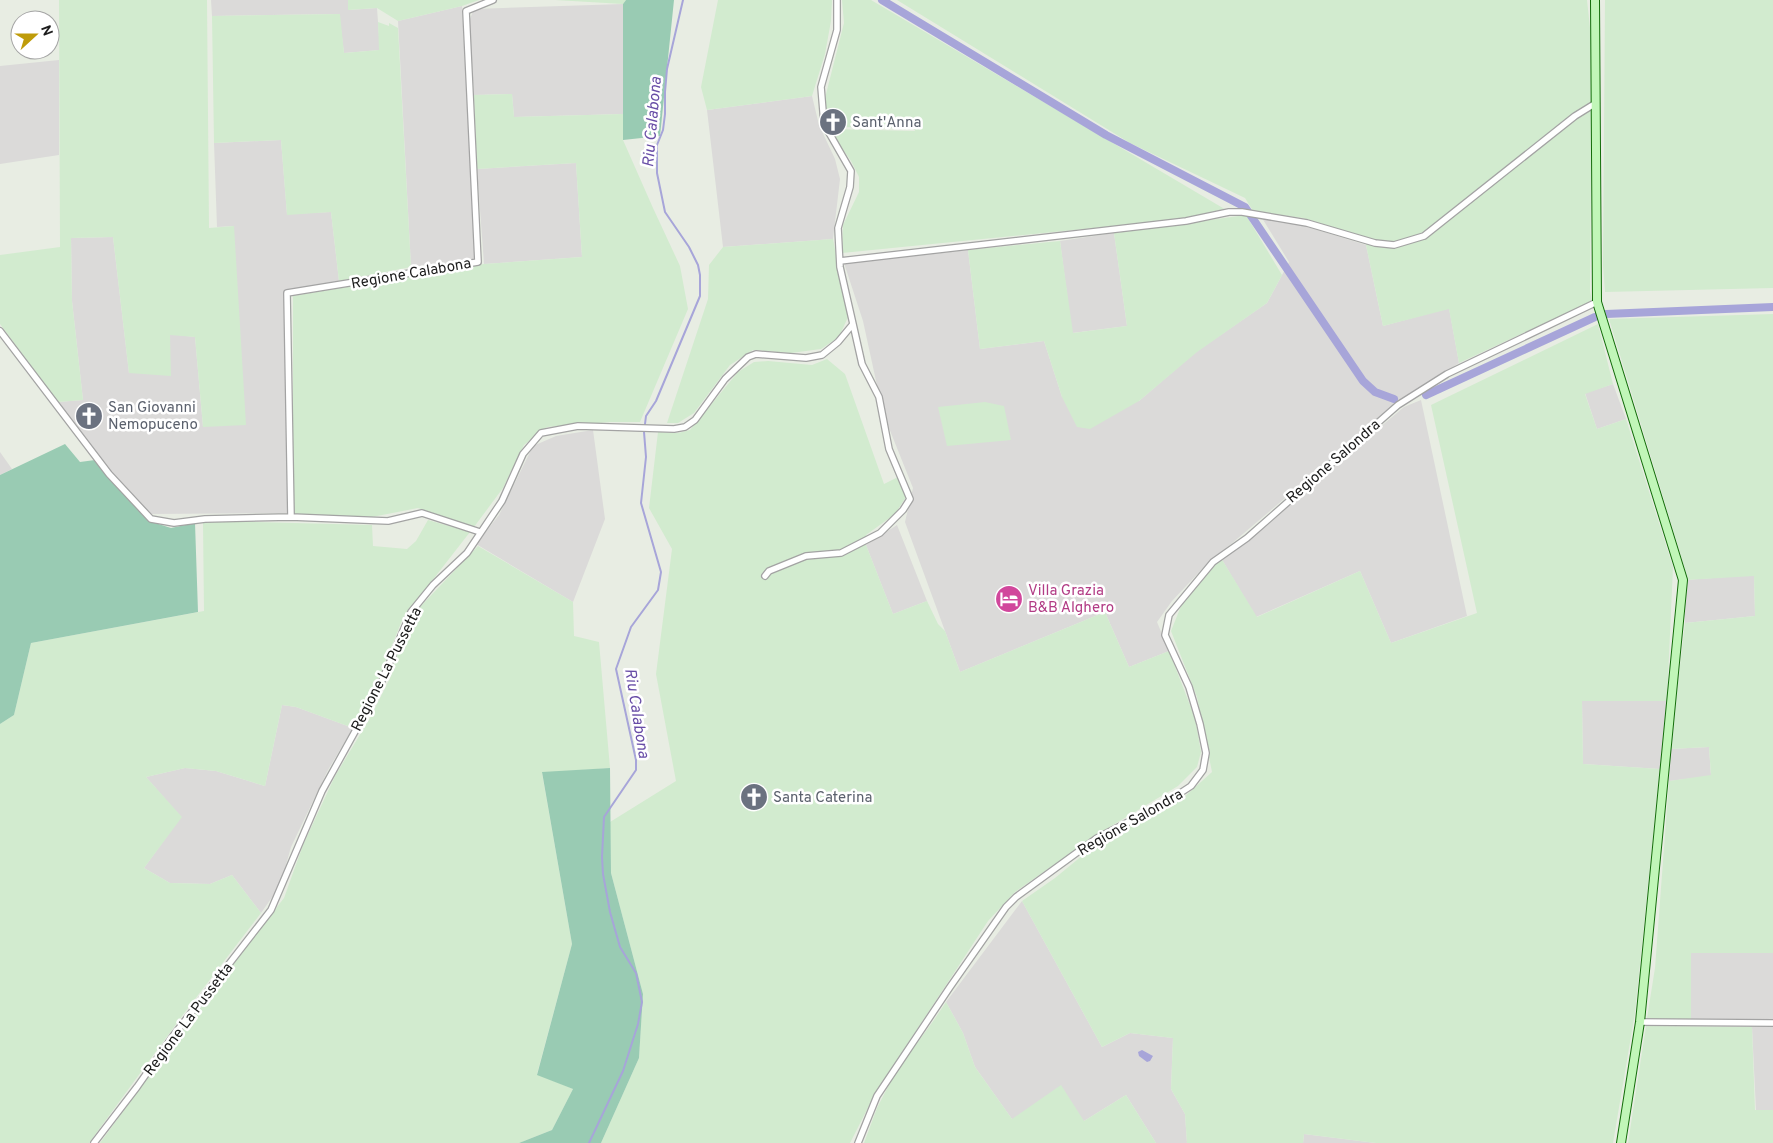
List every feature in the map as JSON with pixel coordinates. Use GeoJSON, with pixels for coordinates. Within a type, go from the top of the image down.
{"type":"FeatureCollection","features":[{"type":"Feature","properties":{"kind":"main road"},"geometry":{"type":"LineString","coordinates":[[1595,0],[1597,302],[1683,580],[1640,1022],[1621,1143]]}},
{"type":"Feature","properties":{"kind":"street","name":"Regione Calabona"},"geometry":{"type":"LineString","coordinates":[[290,517],[287,293],[478,262],[466,11],[493,0]]}},
{"type":"Feature","properties":{"kind":"street"},"geometry":{"type":"LineString","coordinates":[[765,576],[769,571],[806,556],[841,553],[880,533],[903,510],[910,499],[889,449],[879,397],[862,364],[840,261],[838,228],[850,187],[851,171],[824,124],[821,87],[837,30],[837,0]]}},
{"type":"Feature","properties":{"kind":"street"},"geometry":{"type":"LineString","coordinates":[[840,261],[1186,221],[1229,212],[1242,212],[1307,223],[1375,243],[1394,245],[1424,236],[1567,122],[1596,103]]}},
{"type":"Feature","properties":{"kind":"street","name":"Regione Salondra"},"geometry":{"type":"LineString","coordinates":[[858,1143],[877,1096],[1006,906],[1097,838],[1191,786],[1203,770],[1206,753],[1200,724],[1189,687],[1165,636],[1169,615],[1213,562],[1247,538],[1398,405],[1447,374],[1597,302]]}},
{"type":"Feature","properties":{"kind":"street","name":"Regione La Pussetta"},"geometry":{"type":"LineString","coordinates":[[94,1143],[138,1087],[173,1036],[271,910],[322,791],[378,690],[411,612],[433,585],[467,553],[502,501],[523,454],[541,434],[578,426],[674,429],[685,427],[695,420],[725,379],[748,357],[756,354],[806,358],[822,355],[838,342],[853,324]]}},
{"type":"Feature","properties":{"kind":"street"},"geometry":{"type":"LineString","coordinates":[[0,331],[109,474],[151,519],[174,523],[205,519],[290,517],[388,520],[422,513],[480,532]]}},
{"type":"Feature","properties":{"kind":"street"},"geometry":{"type":"LineString","coordinates":[[1640,1022],[1773,1023]]}},
{"type":"Feature","properties":{"kind":"shaded area"},"geometry":{"type":"Polygon","coordinates":[[[211,0],[348,0],[349,10],[377,8],[380,50],[344,53],[339,14],[212,16],[211,0]]]}},
{"type":"Feature","properties":{"kind":"shaded area"},"geometry":{"type":"Polygon","coordinates":[[[623,4],[623,114],[514,117],[512,94],[474,95],[469,21],[474,9],[623,4]]]}},
{"type":"Feature","properties":{"kind":"shaded area"},"geometry":{"type":"Polygon","coordinates":[[[462,6],[476,259],[411,267],[398,21],[462,6]]]}},
{"type":"Feature","properties":{"kind":"shaded area"},"geometry":{"type":"Polygon","coordinates":[[[59,60],[59,155],[0,164],[0,66],[59,60]]]}},
{"type":"Feature","properties":{"kind":"shaded area"},"geometry":{"type":"Polygon","coordinates":[[[812,96],[819,125],[835,159],[840,179],[833,239],[723,247],[707,110],[812,96]]]}},
{"type":"Feature","properties":{"kind":"shaded area"},"geometry":{"type":"Polygon","coordinates":[[[281,140],[287,214],[331,212],[339,281],[287,290],[287,513],[148,514],[95,454],[58,402],[83,400],[72,301],[71,238],[113,237],[129,373],[170,334],[195,337],[203,427],[234,226],[217,227],[214,143],[281,140]]]}},
{"type":"Feature","properties":{"kind":"shaded area"},"geometry":{"type":"Polygon","coordinates":[[[576,163],[582,257],[484,264],[477,169],[576,163]]]}},
{"type":"Feature","properties":{"kind":"shaded area"},"geometry":{"type":"Polygon","coordinates":[[[1262,218],[1301,225],[1366,245],[1383,326],[1449,308],[1459,363],[1392,407],[1204,567],[1172,601],[1157,622],[1169,651],[1129,667],[1105,612],[960,672],[905,522],[913,488],[883,413],[863,321],[844,263],[968,250],[980,349],[1044,341],[1062,397],[1139,401],[1196,352],[1267,303],[1289,262],[1262,218]]]}},
{"type":"Feature","properties":{"kind":"shaded area"},"geometry":{"type":"Polygon","coordinates":[[[1114,233],[1127,326],[1072,333],[1060,241],[1114,233]]]}},
{"type":"Feature","properties":{"kind":"shaded area"},"geometry":{"type":"Polygon","coordinates":[[[1613,384],[1626,419],[1597,429],[1585,393],[1613,384]]]}},
{"type":"Feature","properties":{"kind":"shaded area"},"geometry":{"type":"Polygon","coordinates":[[[1421,400],[1467,616],[1391,643],[1360,571],[1256,617],[1221,558],[1251,536],[1404,407],[1421,400]]]}},
{"type":"Feature","properties":{"kind":"shaded area"},"geometry":{"type":"Polygon","coordinates":[[[593,430],[605,519],[573,602],[476,544],[499,515],[533,446],[556,436],[593,430]]]}},
{"type":"Feature","properties":{"kind":"shaded area"},"geometry":{"type":"Polygon","coordinates":[[[0,452],[12,469],[0,475],[0,452]]]}},
{"type":"Feature","properties":{"kind":"shaded area"},"geometry":{"type":"Polygon","coordinates":[[[897,525],[927,601],[893,614],[866,545],[897,525]]]}},
{"type":"Feature","properties":{"kind":"shaded area"},"geometry":{"type":"Polygon","coordinates":[[[1754,575],[1755,616],[1685,623],[1685,580],[1754,575]]]}},
{"type":"Feature","properties":{"kind":"shaded area"},"geometry":{"type":"Polygon","coordinates":[[[1582,700],[1667,701],[1660,769],[1583,764],[1582,700]]]}},
{"type":"Feature","properties":{"kind":"shaded area"},"geometry":{"type":"Polygon","coordinates":[[[282,705],[296,707],[353,728],[328,770],[291,847],[280,886],[261,913],[232,875],[210,884],[170,883],[144,868],[181,817],[146,777],[185,768],[216,771],[265,786],[282,705]]]}},
{"type":"Feature","properties":{"kind":"shaded area"},"geometry":{"type":"Polygon","coordinates":[[[1709,747],[1711,776],[1669,781],[1670,749],[1709,747]]]}},
{"type":"Feature","properties":{"kind":"shaded area"},"geometry":{"type":"Polygon","coordinates":[[[1022,901],[1102,1047],[1130,1033],[1173,1038],[1171,1089],[1185,1114],[1187,1143],[1156,1143],[1126,1095],[1084,1121],[1012,1119],[975,1067],[963,1033],[946,1002],[1022,901]]]}},
{"type":"Feature","properties":{"kind":"shaded area"},"geometry":{"type":"Polygon","coordinates":[[[1691,953],[1773,953],[1773,1021],[1691,1021],[1691,953]]]}},
{"type":"Feature","properties":{"kind":"shaded area"},"geometry":{"type":"Polygon","coordinates":[[[1773,1026],[1773,1110],[1756,1111],[1752,1027],[1773,1026]]]}},
{"type":"Feature","properties":{"kind":"shaded area"},"geometry":{"type":"Polygon","coordinates":[[[1304,1134],[1376,1143],[1303,1143],[1304,1134]]]}},
{"type":"Feature","properties":{"kind":"green space"},"geometry":{"type":"Polygon","coordinates":[[[59,0],[207,0],[209,228],[234,226],[246,425],[203,427],[195,337],[170,335],[171,376],[129,373],[113,237],[71,238],[72,301],[83,400],[58,402],[0,324],[0,255],[60,247],[59,0]]]}},
{"type":"Feature","properties":{"kind":"green space"},"geometry":{"type":"Polygon","coordinates":[[[348,0],[479,0],[462,6],[398,21],[377,8],[348,10],[348,0]]]}},
{"type":"Feature","properties":{"kind":"green space"},"geometry":{"type":"Polygon","coordinates":[[[555,0],[626,0],[623,4],[555,0]]]}},
{"type":"Feature","properties":{"kind":"green space"},"geometry":{"type":"Polygon","coordinates":[[[626,0],[674,0],[660,136],[623,140],[623,4],[626,0]]]}},
{"type":"Feature","properties":{"kind":"green space"},"geometry":{"type":"Polygon","coordinates":[[[718,0],[832,0],[831,21],[825,54],[812,96],[707,110],[701,87],[718,0]]]}},
{"type":"Feature","properties":{"kind":"green space"},"geometry":{"type":"Polygon","coordinates":[[[842,0],[871,0],[1228,211],[1175,220],[842,253],[843,225],[859,192],[859,177],[851,161],[832,134],[832,129],[915,131],[914,128],[831,127],[823,106],[844,23],[842,0]]]}},
{"type":"Feature","properties":{"kind":"green space"},"geometry":{"type":"Polygon","coordinates":[[[897,0],[1587,0],[1592,46],[1590,291],[1592,301],[1459,363],[1449,309],[1383,326],[1365,237],[1303,218],[1253,211],[1245,198],[1130,143],[897,0]]]}},
{"type":"Feature","properties":{"kind":"green space"},"geometry":{"type":"Polygon","coordinates":[[[1605,0],[1773,0],[1773,288],[1605,292],[1603,265],[1605,0]]]}},
{"type":"Feature","properties":{"kind":"green space"},"geometry":{"type":"Polygon","coordinates":[[[340,14],[344,53],[379,50],[378,22],[389,26],[389,23],[398,28],[411,267],[339,281],[331,212],[287,215],[281,140],[214,143],[212,16],[340,14]]]}},
{"type":"Feature","properties":{"kind":"green space"},"geometry":{"type":"Polygon","coordinates":[[[512,94],[514,117],[623,114],[623,140],[680,266],[688,309],[640,422],[610,422],[547,427],[524,445],[503,488],[474,527],[418,508],[372,517],[293,514],[293,296],[484,264],[582,257],[576,163],[477,169],[474,95],[512,94]]]}},
{"type":"Feature","properties":{"kind":"green space"},"geometry":{"type":"Polygon","coordinates":[[[1246,215],[1282,275],[1267,303],[1197,352],[1139,401],[1090,429],[1077,427],[1062,397],[1044,341],[980,349],[968,250],[1060,241],[1073,333],[1127,326],[1114,233],[1246,215]]]}},
{"type":"Feature","properties":{"kind":"green space"},"geometry":{"type":"Polygon","coordinates":[[[833,239],[848,317],[839,337],[821,349],[791,353],[753,350],[730,365],[694,413],[678,423],[667,423],[708,299],[709,265],[723,247],[833,239]]]}},
{"type":"Feature","properties":{"kind":"green space"},"geometry":{"type":"Polygon","coordinates":[[[1773,314],[1773,953],[1691,953],[1691,1021],[1647,1018],[1655,968],[1669,781],[1711,775],[1709,747],[1670,749],[1685,623],[1755,616],[1754,576],[1685,580],[1685,569],[1609,319],[1773,314]]]}},
{"type":"Feature","properties":{"kind":"green space"},"geometry":{"type":"Polygon","coordinates":[[[1598,324],[1613,384],[1585,394],[1597,429],[1626,419],[1673,567],[1667,701],[1582,701],[1583,764],[1660,769],[1635,1013],[1613,1143],[1376,1143],[1304,1134],[1303,1143],[1187,1143],[1185,1114],[1171,1089],[1173,1038],[1130,1033],[1102,1047],[1022,901],[1055,878],[1094,846],[1182,799],[1212,772],[1197,697],[1171,631],[1181,606],[1221,558],[1257,617],[1360,571],[1391,643],[1477,613],[1431,405],[1598,324]]]}},
{"type":"Feature","properties":{"kind":"green space"},"geometry":{"type":"Polygon","coordinates":[[[827,359],[845,374],[884,484],[898,477],[906,497],[895,514],[866,535],[866,545],[893,614],[927,601],[938,624],[945,631],[960,672],[1105,612],[1129,667],[1169,651],[1195,718],[1201,752],[1197,767],[1178,786],[1098,834],[1015,892],[988,921],[876,1092],[850,1143],[601,1143],[639,1058],[643,994],[611,873],[610,822],[676,781],[656,674],[672,549],[649,508],[658,432],[678,433],[690,430],[738,372],[754,362],[768,361],[812,365],[827,359]]]}},
{"type":"Feature","properties":{"kind":"green space"},"geometry":{"type":"Polygon","coordinates":[[[985,402],[1004,406],[1011,440],[947,446],[938,407],[985,402]]]}},
{"type":"Feature","properties":{"kind":"green space"},"geometry":{"type":"Polygon","coordinates":[[[65,444],[80,462],[95,460],[149,521],[171,528],[195,523],[198,612],[31,643],[14,715],[0,724],[0,475],[65,444]]]}},
{"type":"Feature","properties":{"kind":"green space"},"geometry":{"type":"Polygon","coordinates":[[[428,520],[470,532],[403,618],[380,675],[353,728],[296,707],[282,705],[265,786],[216,771],[185,768],[146,777],[182,817],[144,868],[170,883],[210,884],[232,875],[261,913],[182,1016],[89,1143],[0,1143],[0,724],[14,715],[31,643],[204,611],[203,523],[212,521],[372,525],[373,546],[407,549],[416,541],[428,520]]]}},
{"type":"Feature","properties":{"kind":"green space"},"geometry":{"type":"Polygon","coordinates":[[[478,546],[573,602],[574,636],[599,642],[610,768],[542,773],[572,944],[537,1074],[573,1089],[552,1130],[519,1143],[100,1143],[211,991],[284,898],[303,845],[335,776],[370,718],[390,678],[402,639],[418,609],[478,546]]]}},
{"type":"Feature","properties":{"kind":"green space"},"geometry":{"type":"Polygon","coordinates":[[[610,768],[611,873],[643,994],[639,1058],[601,1143],[519,1143],[552,1130],[573,1089],[537,1075],[572,944],[542,772],[610,768]]]}},
{"type":"Feature","properties":{"kind":"green space"},"geometry":{"type":"Polygon","coordinates":[[[946,1002],[963,1033],[975,1067],[1012,1119],[1061,1085],[1084,1121],[1126,1095],[1156,1143],[864,1143],[877,1108],[895,1073],[946,1002]]]}},
{"type":"Feature","properties":{"kind":"green space"},"geometry":{"type":"Polygon","coordinates":[[[1646,1026],[1752,1027],[1755,1110],[1773,1110],[1773,1143],[1628,1143],[1646,1026]]]}},
{"type":"Feature","properties":{"kind":"water"},"geometry":{"type":"Polygon","coordinates":[[[1142,1050],[1153,1056],[1150,1061],[1147,1062],[1139,1056],[1138,1052],[1142,1050]]]}},
{"type":"Feature","properties":{"kind":"waterway","name":"Riu Calabona"},"geometry":{"type":"LineString","coordinates":[[589,1143],[623,1071],[638,1024],[642,1002],[636,973],[620,947],[610,912],[602,857],[604,817],[636,770],[636,760],[616,669],[631,627],[658,590],[661,572],[641,503],[646,457],[644,432],[646,416],[656,401],[700,296],[698,265],[689,247],[665,212],[657,173],[657,145],[663,130],[667,69],[683,0]]}},
{"type":"Feature","properties":{"kind":"waterway"},"geometry":{"type":"LineString","coordinates":[[882,0],[1106,135],[1245,207],[1363,381],[1375,392],[1394,399]]}},
{"type":"Feature","properties":{"kind":"waterway"},"geometry":{"type":"LineString","coordinates":[[1426,395],[1595,317],[1606,314],[1773,307]]}},
{"type":"Feature","properties":{"kind":"place","name":"Sant'Anna"},"geometry":{"type":"Point","coordinates":[833,122]}},
{"type":"Feature","properties":{"kind":"place","name":"San Giovanni Nemopuceno"},"geometry":{"type":"Point","coordinates":[89,416]}},
{"type":"Feature","properties":{"kind":"place","name":"Villa Grazia B&B Alghero"},"geometry":{"type":"Point","coordinates":[1009,599]}},
{"type":"Feature","properties":{"kind":"place","name":"Santa Caterina"},"geometry":{"type":"Point","coordinates":[754,797]}}]}
